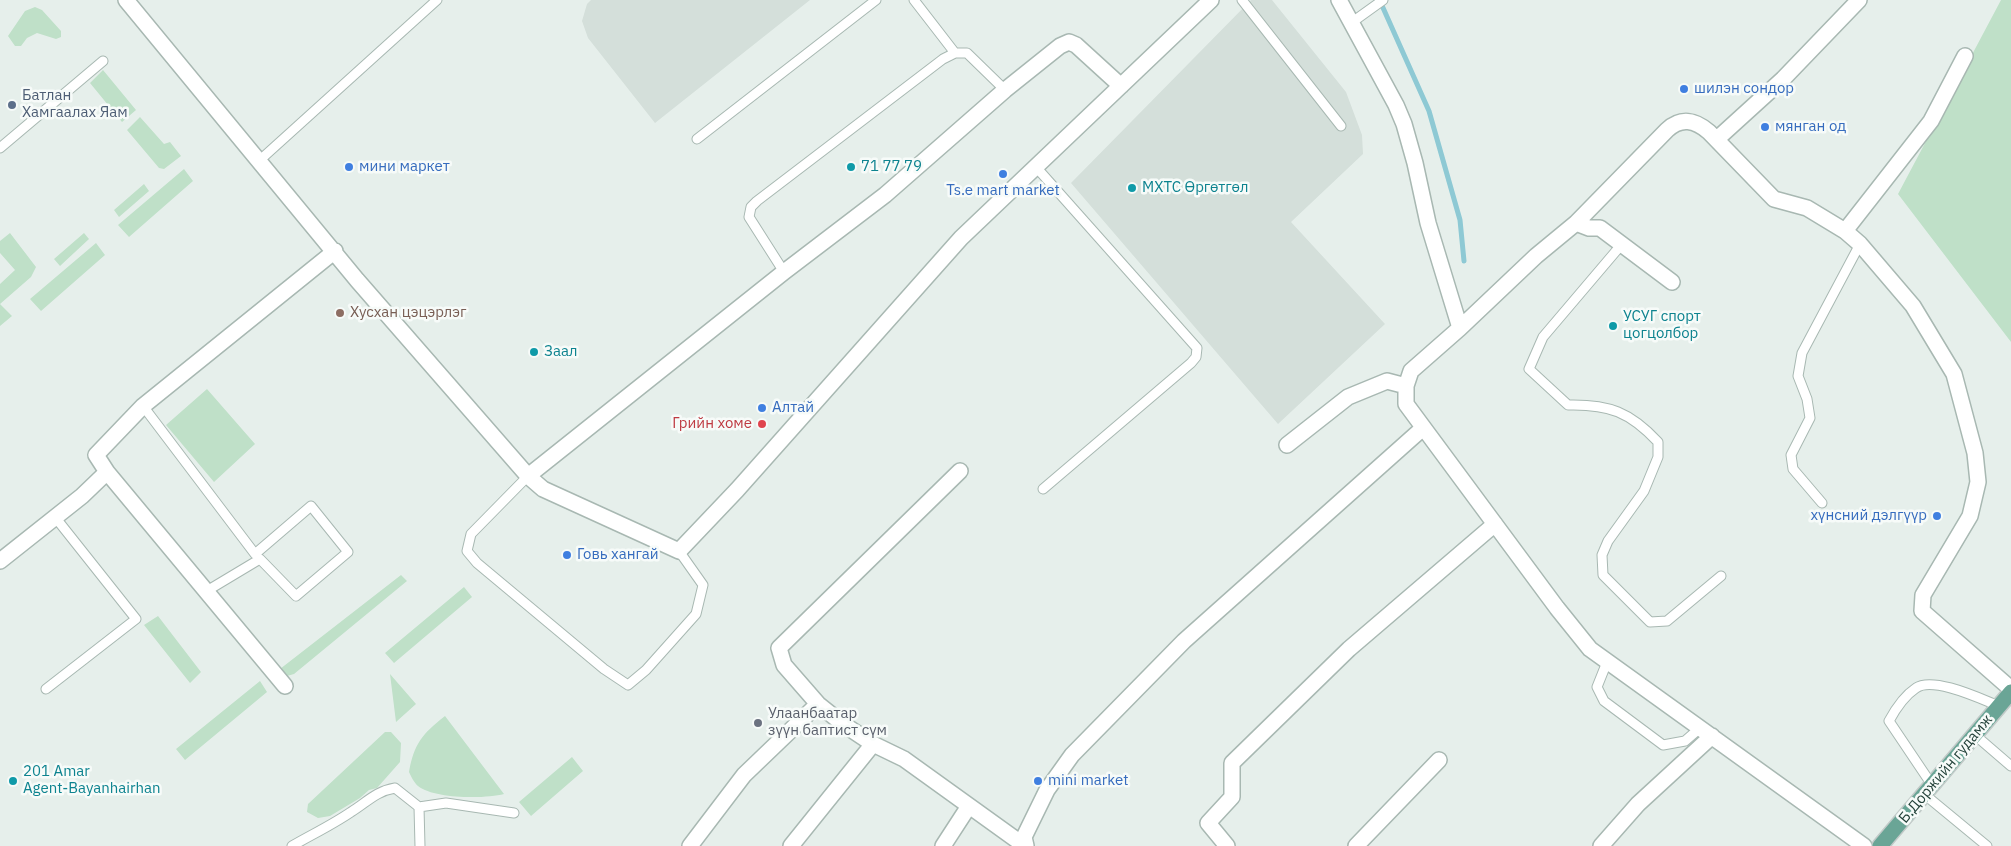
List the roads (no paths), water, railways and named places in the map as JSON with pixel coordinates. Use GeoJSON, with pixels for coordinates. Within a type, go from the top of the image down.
{"type":"FeatureCollection","features":[{"type":"Feature","properties":{"kind":"main road","name":"Б.Доржийн гудамж"},"geometry":{"type":"LineString","coordinates":[[1880,846],[2011,690]]}},
{"type":"Feature","properties":{"kind":"street"},"geometry":{"type":"LineString","coordinates":[[126,0],[260,160],[357,280],[528,476],[543,489],[679,551],[736,490],[961,238],[1211,0]]}},
{"type":"Feature","properties":{"kind":"street"},"geometry":{"type":"LineString","coordinates":[[1339,0],[1396,104],[1404,124],[1428,223],[1460,328]]}},
{"type":"Feature","properties":{"kind":"street"},"geometry":{"type":"LineString","coordinates":[[1717,139],[1783,79],[1843,6],[1859,0]]}},
{"type":"Feature","properties":{"kind":"street"},"geometry":{"type":"LineString","coordinates":[[528,476],[784,272],[885,195],[1005,90],[1060,46],[1069,42],[1076,45],[1121,86]]}},
{"type":"Feature","properties":{"kind":"street"},"geometry":{"type":"LineString","coordinates":[[1845,231],[1931,121],[1965,56]]}},
{"type":"Feature","properties":{"kind":"street"},"geometry":{"type":"LineString","coordinates":[[1864,846],[1607,662],[1584,642],[1406,404],[1406,386],[1411,371],[1460,328],[1536,256],[1576,223],[1675,123],[1693,122],[1717,139],[1774,199],[1807,208],[1845,231],[1860,244],[1913,306],[1954,374],[1975,453],[1978,482],[1970,516],[1923,594],[1922,611],[2011,690]]}},
{"type":"Feature","properties":{"kind":"street"},"geometry":{"type":"LineString","coordinates":[[1576,223],[1589,228],[1600,228],[1672,282]]}},
{"type":"Feature","properties":{"kind":"street"},"geometry":{"type":"LineString","coordinates":[[285,686],[205,592],[107,472],[96,455],[143,406],[335,251]]}},
{"type":"Feature","properties":{"kind":"street"},"geometry":{"type":"LineString","coordinates":[[1288,445],[1348,397],[1387,381],[1406,386]]}},
{"type":"Feature","properties":{"kind":"street"},"geometry":{"type":"LineString","coordinates":[[1026,846],[1024,837],[1047,790],[1072,755],[1184,641],[1423,428]]}},
{"type":"Feature","properties":{"kind":"street"},"geometry":{"type":"LineString","coordinates":[[960,471],[779,648],[784,665],[818,704],[873,744],[904,760],[1026,846]]}},
{"type":"Feature","properties":{"kind":"street"},"geometry":{"type":"LineString","coordinates":[[0,561],[82,496],[107,472]]}},
{"type":"Feature","properties":{"kind":"street"},"geometry":{"type":"LineString","coordinates":[[1227,846],[1208,824],[1232,797],[1232,763],[1349,649],[1495,524]]}},
{"type":"Feature","properties":{"kind":"street"},"geometry":{"type":"LineString","coordinates":[[690,846],[744,775],[818,704]]}},
{"type":"Feature","properties":{"kind":"street"},"geometry":{"type":"LineString","coordinates":[[1601,846],[1706,732]]}},
{"type":"Feature","properties":{"kind":"street"},"geometry":{"type":"LineString","coordinates":[[791,846],[873,744]]}},
{"type":"Feature","properties":{"kind":"street"},"geometry":{"type":"LineString","coordinates":[[1356,846],[1439,760]]}},
{"type":"Feature","properties":{"kind":"street"},"geometry":{"type":"LineString","coordinates":[[943,846],[969,806]]}},
{"type":"Feature","properties":{"kind":"lane"},"geometry":{"type":"LineString","coordinates":[[260,160],[436,0]]}},
{"type":"Feature","properties":{"kind":"lane"},"geometry":{"type":"LineString","coordinates":[[696,139],[876,0]]}},
{"type":"Feature","properties":{"kind":"lane"},"geometry":{"type":"LineString","coordinates":[[914,0],[955,53]]}},
{"type":"Feature","properties":{"kind":"lane"},"geometry":{"type":"LineString","coordinates":[[1242,0],[1341,126]]}},
{"type":"Feature","properties":{"kind":"lane"},"geometry":{"type":"LineString","coordinates":[[1351,23],[1383,0]]}},
{"type":"Feature","properties":{"kind":"lane"},"geometry":{"type":"LineString","coordinates":[[784,272],[749,217],[751,207],[943,59],[955,53],[967,52],[1005,90]]}},
{"type":"Feature","properties":{"kind":"lane"},"geometry":{"type":"LineString","coordinates":[[0,148],[103,61]]}},
{"type":"Feature","properties":{"kind":"lane"},"geometry":{"type":"LineString","coordinates":[[1036,167],[1197,348],[1196,357],[1191,363],[1043,489]]}},
{"type":"Feature","properties":{"kind":"lane"},"geometry":{"type":"LineString","coordinates":[[1622,244],[1543,337],[1529,369],[1568,405],[1591,405],[1615,409],[1641,423],[1658,442],[1658,457],[1644,492],[1608,541],[1602,555],[1603,575],[1650,622],[1667,621],[1721,576]]}},
{"type":"Feature","properties":{"kind":"lane"},"geometry":{"type":"LineString","coordinates":[[1822,503],[1793,469],[1791,455],[1810,418],[1808,399],[1798,376],[1802,353],[1860,244]]}},
{"type":"Feature","properties":{"kind":"lane"},"geometry":{"type":"LineString","coordinates":[[143,406],[256,554],[312,506],[348,552],[296,596],[260,559],[205,592]]}},
{"type":"Feature","properties":{"kind":"lane"},"geometry":{"type":"LineString","coordinates":[[528,476],[471,534],[467,551],[477,563],[553,627],[604,669],[628,685],[646,670],[696,614],[703,585],[679,551]]}},
{"type":"Feature","properties":{"kind":"lane"},"geometry":{"type":"LineString","coordinates":[[46,689],[136,618],[55,517]]}},
{"type":"Feature","properties":{"kind":"lane"},"geometry":{"type":"LineString","coordinates":[[1607,662],[1597,688],[1604,701],[1663,745],[1685,742],[1706,732]]}},
{"type":"Feature","properties":{"kind":"lane"},"geometry":{"type":"LineString","coordinates":[[1987,846],[1928,790],[1889,721],[1901,701],[1918,686],[1942,685],[1999,706]]}},
{"type":"Feature","properties":{"kind":"lane"},"geometry":{"type":"LineString","coordinates":[[1975,735],[2011,766]]}},
{"type":"Feature","properties":{"kind":"lane"},"geometry":{"type":"LineString","coordinates":[[292,846],[351,812],[377,793],[396,788],[419,807],[446,803],[514,813]]}},
{"type":"Feature","properties":{"kind":"lane"},"geometry":{"type":"LineString","coordinates":[[419,807],[420,846]]}},
{"type":"Feature","properties":{"kind":"waterway"},"geometry":{"type":"LineString","coordinates":[[1380,1],[1429,111],[1460,220],[1464,261]]}},
{"type":"Feature","properties":{"kind":"place","name":"шилэн сондор"},"geometry":{"type":"Point","coordinates":[1684,89]}},
{"type":"Feature","properties":{"kind":"place","name":"Батлан Хамгаалах Яам"},"geometry":{"type":"Point","coordinates":[12,105]}},
{"type":"Feature","properties":{"kind":"place","name":"мянган од"},"geometry":{"type":"Point","coordinates":[1765,127]}},
{"type":"Feature","properties":{"kind":"place","name":"мини маркет"},"geometry":{"type":"Point","coordinates":[349,167]}},
{"type":"Feature","properties":{"kind":"place","name":"71 77 79"},"geometry":{"type":"Point","coordinates":[851,167]}},
{"type":"Feature","properties":{"kind":"place","name":"Ts.e mart market"},"geometry":{"type":"Point","coordinates":[1003,174]}},
{"type":"Feature","properties":{"kind":"place","name":"МХТС Өргөтгөл"},"geometry":{"type":"Point","coordinates":[1132,188]}},
{"type":"Feature","properties":{"kind":"place","name":"Хусхан цэцэрлэг"},"geometry":{"type":"Point","coordinates":[340,313]}},
{"type":"Feature","properties":{"kind":"place","name":"УСУГ спорт цогцолбор"},"geometry":{"type":"Point","coordinates":[1613,326]}},
{"type":"Feature","properties":{"kind":"place","name":"Заал"},"geometry":{"type":"Point","coordinates":[534,352]}},
{"type":"Feature","properties":{"kind":"place","name":"Алтай"},"geometry":{"type":"Point","coordinates":[762,408]}},
{"type":"Feature","properties":{"kind":"place","name":"Грийн хоме"},"geometry":{"type":"Point","coordinates":[762,424]}},
{"type":"Feature","properties":{"kind":"place","name":"хүнсний дэлгүүр"},"geometry":{"type":"Point","coordinates":[1937,516]}},
{"type":"Feature","properties":{"kind":"place","name":"Говь хангай"},"geometry":{"type":"Point","coordinates":[567,555]}},
{"type":"Feature","properties":{"kind":"place","name":"Улаанбаатар зүүн баптист сүм"},"geometry":{"type":"Point","coordinates":[758,723]}},
{"type":"Feature","properties":{"kind":"place","name":"201 Amar Agent-Bayanhairhan"},"geometry":{"type":"Point","coordinates":[13,781]}},
{"type":"Feature","properties":{"kind":"place","name":"mini market"},"geometry":{"type":"Point","coordinates":[1038,781]}}]}
